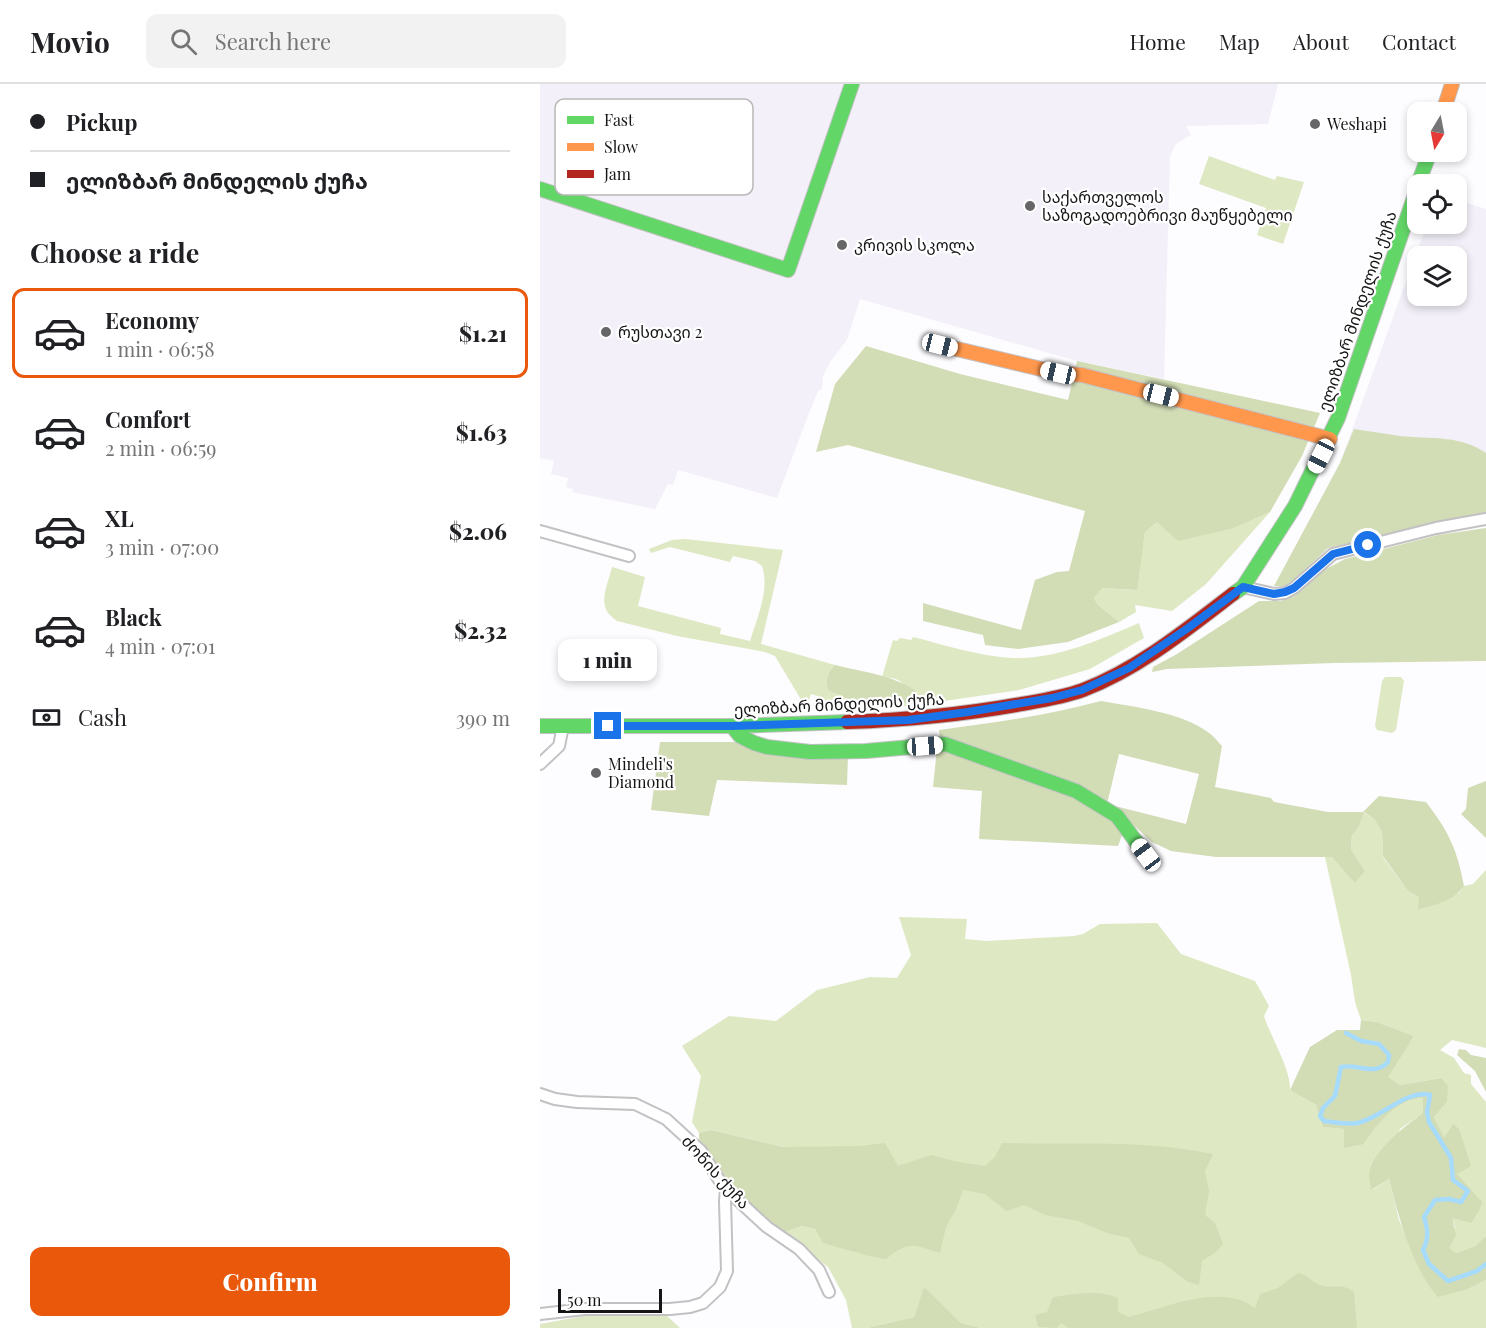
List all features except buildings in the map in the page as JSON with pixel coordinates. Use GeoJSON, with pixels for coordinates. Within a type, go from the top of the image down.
{"type":"FeatureCollection","features":[{"type":"Feature","properties":{"kind":"street"},"geometry":{"type":"LineString","coordinates":[[558,195],[789,270],[852,84]]}},
{"type":"Feature","properties":{"kind":"street"},"geometry":{"type":"LineString","coordinates":[[1446,102],[1452,84]]}},
{"type":"Feature","properties":{"kind":"street"},"geometry":{"type":"LineString","coordinates":[[540,189],[555,194]]}},
{"type":"Feature","properties":{"kind":"street","name":"ელიზბარ მინდელის ქუჩა"},"geometry":{"type":"LineString","coordinates":[[540,726],[732,726],[908,720],[1052,698],[1082,690],[1129,668],[1243,587],[1295,506],[1330,439],[1407,217]]}},
{"type":"Feature","properties":{"kind":"street"},"geometry":{"type":"LineString","coordinates":[[940,345],[1058,373],[1082,375],[1330,439]]}},
{"type":"Feature","properties":{"kind":"street"},"geometry":{"type":"LineString","coordinates":[[1243,587],[1274,594],[1285,592],[1294,588],[1333,554],[1436,528],[1486,519]]}},
{"type":"Feature","properties":{"kind":"street"},"geometry":{"type":"LineString","coordinates":[[540,531],[629,556]]}},
{"type":"Feature","properties":{"kind":"street"},"geometry":{"type":"LineString","coordinates":[[540,764],[559,746],[563,726]]}},
{"type":"Feature","properties":{"kind":"street"},"geometry":{"type":"LineString","coordinates":[[732,726],[740,736],[754,743],[767,747],[810,752],[945,744],[1076,791],[1117,816],[1146,855]]}},
{"type":"Feature","properties":{"kind":"street","name":"ძოწის ქუჩა"},"geometry":{"type":"LineString","coordinates":[[540,1094],[577,1102],[635,1104],[666,1119],[701,1151],[726,1188],[767,1227],[799,1249],[819,1270],[829,1292]]}},
{"type":"Feature","properties":{"kind":"street"},"geometry":{"type":"LineString","coordinates":[[540,1314],[585,1309],[670,1309],[703,1303],[720,1287],[727,1271],[726,1188]]}},
{"type":"Feature","properties":{"kind":"shaded area"},"geometry":{"type":"Polygon","coordinates":[[[540,84],[1278,84],[1268,124],[1186,126],[1191,135],[1176,144],[1170,156],[1164,379],[1077,361],[860,299],[847,340],[830,362],[823,376],[822,389],[818,391],[777,498],[678,470],[673,485],[668,484],[655,509],[572,492],[573,489],[566,487],[568,478],[551,474],[554,461],[540,458],[540,84]]]}},
{"type":"Feature","properties":{"kind":"shaded area"},"geometry":{"type":"Polygon","coordinates":[[[1467,203],[1486,209],[1486,491],[1340,463],[1407,279],[1407,306],[1467,306],[1467,246],[1419,246],[1423,234],[1467,234],[1467,203]]]}},
{"type":"Feature","properties":{"kind":"green space"},"geometry":{"type":"Polygon","coordinates":[[[1209,156],[1275,180],[1277,176],[1304,182],[1283,244],[1257,235],[1266,208],[1199,184],[1209,156]]]}},
{"type":"Feature","properties":{"kind":"green space"},"geometry":{"type":"Polygon","coordinates":[[[866,346],[960,374],[1068,400],[1077,361],[1320,413],[1302,456],[1270,512],[1234,528],[1178,541],[1157,522],[1145,532],[1137,590],[1102,588],[1094,598],[1098,605],[1119,622],[1068,642],[1018,649],[985,645],[983,635],[923,621],[923,603],[1021,630],[1035,580],[1057,572],[1069,571],[1085,511],[848,445],[816,452],[835,384],[866,346]]]}},
{"type":"Feature","properties":{"kind":"green space"},"geometry":{"type":"Polygon","coordinates":[[[1354,429],[1466,443],[1486,453],[1486,514],[1435,523],[1328,548],[1295,579],[1284,586],[1274,586],[1340,463],[1354,429]]]}},
{"type":"Feature","properties":{"kind":"green space"},"geometry":{"type":"Polygon","coordinates":[[[1270,512],[1206,584],[1172,611],[1135,605],[1136,612],[1119,622],[1098,605],[1094,598],[1101,588],[1136,590],[1145,532],[1157,522],[1234,528],[1270,512]]]}},
{"type":"Feature","properties":{"kind":"green space"},"geometry":{"type":"Polygon","coordinates":[[[1486,528],[1486,661],[1334,663],[1167,669],[1152,672],[1153,667],[1259,601],[1281,601],[1294,596],[1324,570],[1345,559],[1438,535],[1486,528]]]}},
{"type":"Feature","properties":{"kind":"green space"},"geometry":{"type":"Polygon","coordinates":[[[685,539],[783,550],[761,644],[835,665],[828,676],[828,690],[858,704],[915,703],[909,691],[900,681],[882,677],[893,640],[897,641],[900,638],[911,640],[913,637],[999,657],[1027,658],[1076,648],[1139,623],[1144,638],[1090,669],[1019,690],[910,706],[816,706],[818,696],[811,694],[808,703],[803,703],[775,656],[765,652],[677,636],[617,621],[610,616],[606,610],[604,597],[612,567],[645,577],[638,606],[721,628],[720,634],[750,641],[764,594],[762,566],[755,561],[733,556],[730,562],[670,547],[651,553],[649,549],[672,540],[685,539]]]}},
{"type":"Feature","properties":{"kind":"green space"},"geometry":{"type":"Polygon","coordinates":[[[835,665],[898,681],[916,691],[915,703],[858,704],[828,690],[828,676],[835,665]]]}},
{"type":"Feature","properties":{"kind":"green space"},"geometry":{"type":"Polygon","coordinates":[[[1385,677],[1401,677],[1404,681],[1396,730],[1392,733],[1377,730],[1375,726],[1382,681],[1385,677]]]}},
{"type":"Feature","properties":{"kind":"green space"},"geometry":{"type":"Polygon","coordinates":[[[1101,701],[1157,711],[1198,726],[1211,734],[1222,746],[1215,787],[1271,798],[1274,802],[1328,812],[1363,812],[1379,796],[1426,802],[1451,841],[1464,886],[1449,899],[1418,909],[1419,897],[1408,891],[1383,856],[1382,832],[1375,820],[1364,812],[1358,828],[1352,835],[1351,849],[1365,871],[1355,883],[1332,857],[1216,857],[1171,851],[1152,842],[1118,811],[940,738],[939,730],[1021,718],[1101,701]],[[1119,754],[1107,804],[1186,824],[1199,774],[1119,754]]]}},
{"type":"Feature","properties":{"kind":"green space"},"geometry":{"type":"Polygon","coordinates":[[[660,742],[734,742],[759,751],[848,755],[847,785],[717,780],[709,816],[651,810],[660,742]]]}},
{"type":"Feature","properties":{"kind":"green space"},"geometry":{"type":"Polygon","coordinates":[[[937,749],[1076,795],[1114,819],[1122,835],[1118,846],[979,839],[982,791],[933,787],[937,749]]]}},
{"type":"Feature","properties":{"kind":"green space"},"geometry":{"type":"Polygon","coordinates":[[[1486,781],[1486,838],[1461,814],[1466,809],[1468,788],[1486,781]]]}},
{"type":"Feature","properties":{"kind":"green space"},"geometry":{"type":"Polygon","coordinates":[[[1363,812],[1375,820],[1382,832],[1383,857],[1408,891],[1419,897],[1459,893],[1464,886],[1473,884],[1486,870],[1486,1048],[1452,1040],[1440,1050],[1454,1058],[1464,1073],[1471,1075],[1471,1084],[1486,1102],[1486,1236],[1475,1246],[1456,1253],[1448,1248],[1455,1227],[1451,1217],[1457,1173],[1434,1117],[1447,1102],[1440,1078],[1400,1085],[1387,1077],[1414,1036],[1377,1022],[1361,1020],[1355,1002],[1325,857],[1332,857],[1355,882],[1365,871],[1351,849],[1352,834],[1358,828],[1363,812]]]}},
{"type":"Feature","properties":{"kind":"green space"},"geometry":{"type":"Polygon","coordinates":[[[899,917],[967,919],[965,939],[986,941],[1074,936],[1083,934],[1100,924],[1157,923],[1181,954],[1255,981],[1269,1006],[1264,1016],[1284,1063],[1290,1090],[1316,1105],[1324,1127],[1344,1129],[1364,1144],[1388,1113],[1404,1103],[1424,1098],[1423,1113],[1400,1129],[1372,1190],[1389,1179],[1399,1220],[1410,1245],[1468,1289],[1486,1280],[1486,1328],[981,1328],[961,1323],[924,1288],[914,1317],[867,1328],[852,1328],[846,1300],[828,1267],[782,1233],[802,1226],[815,1229],[824,1243],[841,1247],[807,1148],[783,1147],[711,1130],[699,1133],[692,1122],[701,1076],[682,1046],[729,1016],[776,1021],[817,990],[870,977],[897,978],[911,955],[899,917]]]}},
{"type":"Feature","properties":{"kind":"green space"},"geometry":{"type":"Polygon","coordinates":[[[1361,1020],[1377,1022],[1414,1036],[1388,1077],[1400,1085],[1441,1078],[1448,1086],[1447,1102],[1434,1117],[1444,1138],[1453,1124],[1459,1129],[1471,1166],[1457,1174],[1482,1202],[1471,1223],[1452,1218],[1456,1235],[1449,1248],[1456,1253],[1475,1246],[1486,1236],[1486,1280],[1468,1289],[1438,1297],[1429,1286],[1414,1257],[1389,1179],[1371,1190],[1369,1175],[1376,1157],[1390,1140],[1423,1113],[1423,1098],[1413,1099],[1396,1107],[1375,1128],[1364,1144],[1344,1148],[1344,1129],[1323,1127],[1316,1105],[1290,1090],[1310,1047],[1337,1030],[1360,1030],[1361,1020]]]}},
{"type":"Feature","properties":{"kind":"green space"},"geometry":{"type":"Polygon","coordinates":[[[1459,1049],[1466,1050],[1471,1055],[1486,1058],[1486,1092],[1475,1071],[1457,1055],[1459,1049]]]}},
{"type":"Feature","properties":{"kind":"green space"},"geometry":{"type":"Polygon","coordinates":[[[711,1130],[783,1147],[860,1146],[885,1143],[898,1166],[931,1155],[985,1166],[995,1157],[1002,1143],[1134,1144],[1213,1154],[1205,1171],[1209,1191],[1205,1215],[1215,1223],[1223,1244],[1216,1252],[1202,1261],[1199,1285],[1188,1282],[1163,1263],[1139,1254],[1129,1238],[1107,1233],[1078,1221],[1045,1215],[1024,1205],[1006,1211],[985,1194],[963,1190],[946,1227],[940,1253],[912,1246],[901,1249],[886,1259],[869,1256],[823,1243],[815,1229],[802,1226],[782,1233],[770,1224],[727,1182],[699,1139],[699,1133],[711,1130]]]}},
{"type":"Feature","properties":{"kind":"green space"},"geometry":{"type":"Polygon","coordinates":[[[1298,1273],[1320,1285],[1340,1286],[1354,1292],[1357,1328],[1069,1328],[1061,1323],[1057,1328],[1038,1327],[1035,1315],[1047,1312],[1053,1297],[1086,1293],[1111,1295],[1118,1298],[1118,1312],[1129,1317],[1176,1303],[1210,1297],[1226,1297],[1255,1308],[1260,1294],[1278,1288],[1298,1273]]]}},
{"type":"Feature","properties":{"kind":"green space"},"geometry":{"type":"Polygon","coordinates":[[[924,1287],[961,1323],[981,1328],[867,1328],[914,1317],[924,1287]]]}},
{"type":"Feature","properties":{"kind":"green space"},"geometry":{"type":"Polygon","coordinates":[[[584,1316],[667,1316],[680,1328],[540,1328],[540,1324],[584,1316]]]}},
{"type":"Feature","properties":{"kind":"waterway"},"geometry":{"type":"LineString","coordinates":[[1346,1033],[1361,1041],[1379,1044],[1389,1055],[1388,1062],[1377,1069],[1341,1067],[1335,1096],[1323,1108],[1320,1116],[1324,1121],[1357,1123],[1412,1096],[1430,1095],[1427,1112],[1429,1122],[1451,1158],[1453,1180],[1468,1191],[1461,1202],[1449,1199],[1435,1200],[1424,1217],[1427,1234],[1423,1250],[1429,1264],[1448,1281],[1477,1271],[1486,1264]]}},
{"type":"Feature","properties":{"kind":"traffic: fast"},"geometry":{"type":"LineString","coordinates":[[558,195],[788,270],[852,84]]}},
{"type":"Feature","properties":{"kind":"traffic: fast"},"geometry":{"type":"LineString","coordinates":[[1422,174],[1426,162]]}},
{"type":"Feature","properties":{"kind":"traffic: fast"},"geometry":{"type":"LineString","coordinates":[[540,189],[555,194]]}},
{"type":"Feature","properties":{"kind":"traffic: fast"},"geometry":{"type":"LineString","coordinates":[[1233,594],[1243,587],[1295,506],[1338,418],[1407,218]]}},
{"type":"Feature","properties":{"kind":"traffic: fast"},"geometry":{"type":"LineString","coordinates":[[540,726],[732,726],[847,722]]}},
{"type":"Feature","properties":{"kind":"traffic: fast"},"geometry":{"type":"LineString","coordinates":[[732,726],[740,736],[754,743],[767,747],[810,752],[866,751],[945,744],[1076,791],[1117,816],[1146,855]]}},
{"type":"Feature","properties":{"kind":"traffic: slow"},"geometry":{"type":"LineString","coordinates":[[1446,102],[1452,84]]}},
{"type":"Feature","properties":{"kind":"traffic: slow"},"geometry":{"type":"LineString","coordinates":[[940,345],[1058,373],[1082,375],[1330,439]]}},
{"type":"Feature","properties":{"kind":"traffic: jam"},"geometry":{"type":"LineString","coordinates":[[847,722],[974,712],[1075,693],[1142,660],[1233,594]]}},
{"type":"Feature","properties":{"kind":"place","name":"Weshapi"},"geometry":{"type":"Point","coordinates":[1315,124]}},
{"type":"Feature","properties":{"kind":"place","name":"საქართველოს საზოგადოებრივი მაუწყებელი"},"geometry":{"type":"Point","coordinates":[1030,206]}},
{"type":"Feature","properties":{"kind":"place","name":"კრივის სკოლა"},"geometry":{"type":"Point","coordinates":[842,245]}},
{"type":"Feature","properties":{"kind":"place","name":"რუსთავი 2"},"geometry":{"type":"Point","coordinates":[606,332]}},
{"type":"Feature","properties":{"kind":"place","name":"Mindeli's Diamond"},"geometry":{"type":"Point","coordinates":[596,773]}},
{"type":"Feature","properties":{"kind":"route"},"geometry":{"type":"LineString","coordinates":[[608,726],[732,726],[908,720],[1052,698],[1082,690],[1129,668],[1243,587],[1274,594],[1285,592],[1294,588],[1333,554],[1368,545]]}}]}
